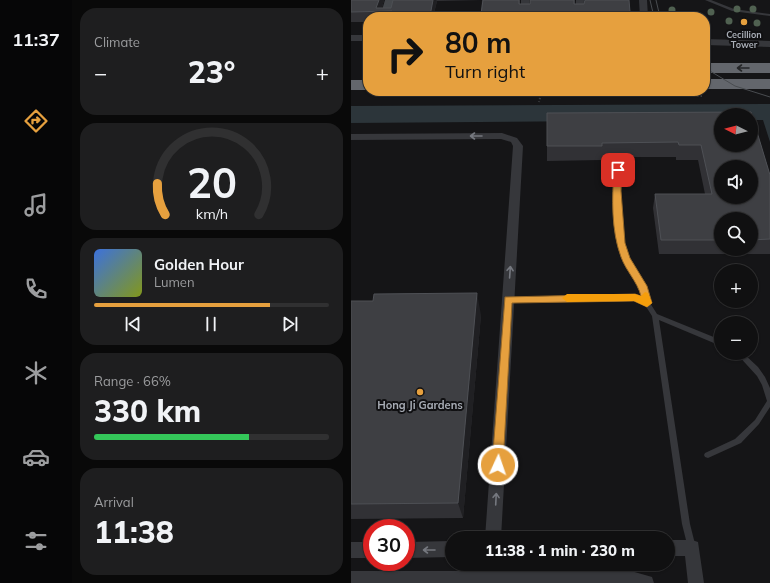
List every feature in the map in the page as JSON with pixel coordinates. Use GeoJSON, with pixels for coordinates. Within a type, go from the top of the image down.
{"type":"FeatureCollection","features":[{"type":"Feature","properties":{"kind":"highway"},"geometry":{"type":"LineString","coordinates":[[710,68],[770,68]]}},
{"type":"Feature","properties":{"kind":"highway"},"geometry":{"type":"LineString","coordinates":[[351,70],[363,70]]}},
{"type":"Feature","properties":{"kind":"highway"},"geometry":{"type":"LineString","coordinates":[[710,90],[770,84]]}},
{"type":"Feature","properties":{"kind":"highway"},"geometry":{"type":"LineString","coordinates":[[351,85],[363,85]]}},
{"type":"Feature","properties":{"kind":"street"},"geometry":{"type":"LineString","coordinates":[[387,12],[391,0]]}},
{"type":"Feature","properties":{"kind":"street"},"geometry":{"type":"LineString","coordinates":[[525,0],[525,12]]}},
{"type":"Feature","properties":{"kind":"street"},"geometry":{"type":"LineString","coordinates":[[579,12],[580,0]]}},
{"type":"Feature","properties":{"kind":"street"},"geometry":{"type":"LineString","coordinates":[[643,0],[644,12]]}},
{"type":"Feature","properties":{"kind":"street"},"geometry":{"type":"LineString","coordinates":[[351,38],[363,38]]}},
{"type":"Feature","properties":{"kind":"street"},"geometry":{"type":"LineString","coordinates":[[710,42],[770,44]]}},
{"type":"Feature","properties":{"kind":"street"},"geometry":{"type":"LineString","coordinates":[[351,137],[502,136],[514,140],[518,146],[493,531]]}},
{"type":"Feature","properties":{"kind":"street"},"geometry":{"type":"LineString","coordinates":[[675,548],[692,548],[696,583]]}},
{"type":"Feature","properties":{"kind":"street"},"geometry":{"type":"LineString","coordinates":[[415,550],[445,549]]}},
{"type":"Feature","properties":{"kind":"street"},"geometry":{"type":"LineString","coordinates":[[351,550],[363,550]]}},
{"type":"Feature","properties":{"kind":"street"},"geometry":{"type":"LineString","coordinates":[[351,579],[491,572],[531,581],[631,579],[646,583]]}},
{"type":"Feature","properties":{"kind":"lane"},"geometry":{"type":"LineString","coordinates":[[707,0],[733,10],[770,15]]}},
{"type":"Feature","properties":{"kind":"lane"},"geometry":{"type":"LineString","coordinates":[[618,170],[617,191],[620,243],[626,259],[643,286],[647,303],[655,316],[686,524],[692,548]]}},
{"type":"Feature","properties":{"kind":"lane"},"geometry":{"type":"LineString","coordinates":[[508,300],[635,297],[647,303]]}},
{"type":"Feature","properties":{"kind":"lane"},"geometry":{"type":"LineString","coordinates":[[655,316],[714,340]]}},
{"type":"Feature","properties":{"kind":"lane"},"geometry":{"type":"LineString","coordinates":[[708,455],[738,441],[757,422],[770,401],[768,390],[759,371],[747,360]]}},
{"type":"Feature","properties":{"kind":"path"},"geometry":{"type":"LineString","coordinates":[[539,102],[540,96]]}},
{"type":"Feature","properties":{"kind":"shaded area"},"geometry":{"type":"Polygon","coordinates":[[[770,104],[770,142],[763,120],[758,120],[758,108],[714,108],[714,120],[351,123],[351,106],[770,104]]]}},
{"type":"Feature","properties":{"kind":"building"},"geometry":{"type":"Polygon","coordinates":[[[351,0],[379,0],[376,8],[391,8],[393,0],[433,0],[431,12],[351,12],[351,0]]]}},
{"type":"Feature","properties":{"kind":"building"},"geometry":{"type":"Polygon","coordinates":[[[483,0],[519,0],[519,4],[530,4],[530,0],[574,0],[574,4],[584,4],[585,0],[629,0],[630,12],[520,12],[481,12],[483,0]]]}},
{"type":"Feature","properties":{"kind":"building"},"geometry":{"type":"Polygon","coordinates":[[[714,112],[714,152],[758,152],[758,135],[770,175],[770,239],[758,240],[758,212],[714,212],[714,240],[661,240],[655,194],[712,194],[701,145],[679,145],[678,142],[602,143],[602,146],[547,146],[547,113],[714,112]]]}},
{"type":"Feature","properties":{"kind":"building","name":"Hong Ji Gardens"},"geometry":{"type":"Polygon","coordinates":[[[477,293],[458,503],[351,504],[351,301],[373,301],[374,294],[477,293]]]}},
{"type":"Feature","properties":{"kind":"tram line"},"geometry":{"type":"LineString","coordinates":[[650,0],[653,12]]}},
{"type":"Feature","properties":{"kind":"tram line"},"geometry":{"type":"LineString","coordinates":[[656,0],[659,12]]}},
{"type":"Feature","properties":{"kind":"tram line"},"geometry":{"type":"LineString","coordinates":[[710,71],[735,86],[770,97]]}},
{"type":"Feature","properties":{"kind":"slow traffic"},"geometry":{"type":"LineString","coordinates":[[567,298],[635,297],[647,303],[645,296]]}},
{"type":"Feature","properties":{"kind":"place","name":"Cecillion Tower"},"geometry":{"type":"Point","coordinates":[744,22]}},
{"type":"Feature","properties":{"kind":"place","name":"Hong Ji Gardens"},"geometry":{"type":"Point","coordinates":[420,392]}},
{"type":"Feature","properties":{"kind":"route"},"geometry":{"type":"LineString","coordinates":[[498,465],[508,300],[531,298],[635,297],[647,303],[643,286],[626,259],[620,243],[617,191],[618,170]]}}]}
